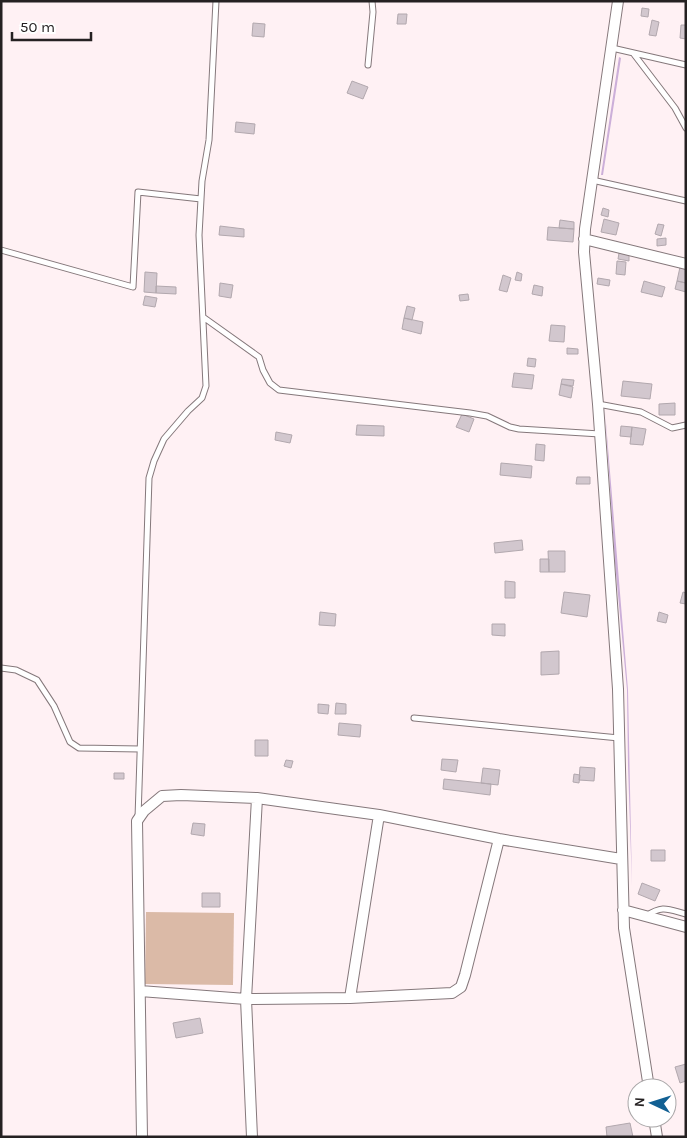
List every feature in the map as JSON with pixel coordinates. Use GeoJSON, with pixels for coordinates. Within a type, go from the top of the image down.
{"type":"FeatureCollection","features":[{"type":"Feature","properties":{"kind":"street"},"geometry":{"type":"LineString","coordinates":[[618,1],[584,239],[598,404],[618,688],[624,928],[647,1078]]}},
{"type":"Feature","properties":{"kind":"street"},"geometry":{"type":"LineString","coordinates":[[584,239],[686,264]]}},
{"type":"Feature","properties":{"kind":"street"},"geometry":{"type":"LineString","coordinates":[[142,1137],[138,820],[144,811],[162,796],[257,798],[379,815],[499,839],[621,859]]}},
{"type":"Feature","properties":{"kind":"street"},"geometry":{"type":"LineString","coordinates":[[252,1137],[246,999],[257,798]]}},
{"type":"Feature","properties":{"kind":"street"},"geometry":{"type":"LineString","coordinates":[[350,998],[379,815]]}},
{"type":"Feature","properties":{"kind":"street"},"geometry":{"type":"LineString","coordinates":[[140,991],[246,999],[350,998],[452,993],[461,987],[499,839]]}},
{"type":"Feature","properties":{"kind":"street"},"geometry":{"type":"LineString","coordinates":[[623,910],[686,927]]}},
{"type":"Feature","properties":{"kind":"lane"},"geometry":{"type":"LineString","coordinates":[[138,820],[149,478],[164,439],[202,398],[206,386],[199,235],[203,168],[210,140],[216,1]]}},
{"type":"Feature","properties":{"kind":"lane"},"geometry":{"type":"LineString","coordinates":[[368,65],[373,12],[372,1]]}},
{"type":"Feature","properties":{"kind":"lane"},"geometry":{"type":"LineString","coordinates":[[611,47],[686,65]]}},
{"type":"Feature","properties":{"kind":"lane"},"geometry":{"type":"LineString","coordinates":[[634,53],[675,108],[686,128]]}},
{"type":"Feature","properties":{"kind":"lane"},"geometry":{"type":"LineString","coordinates":[[592,180],[686,201]]}},
{"type":"Feature","properties":{"kind":"lane"},"geometry":{"type":"LineString","coordinates":[[1,250],[133,287],[138,192],[201,199]]}},
{"type":"Feature","properties":{"kind":"lane"},"geometry":{"type":"LineString","coordinates":[[203,317],[259,358],[270,383],[279,390],[470,413],[487,416],[518,429],[600,434]]}},
{"type":"Feature","properties":{"kind":"lane"},"geometry":{"type":"LineString","coordinates":[[598,404],[641,412],[672,428],[686,425]]}},
{"type":"Feature","properties":{"kind":"lane"},"geometry":{"type":"LineString","coordinates":[[1,668],[16,670],[37,680],[54,706],[68,738],[74,746],[79,748],[140,749]]}},
{"type":"Feature","properties":{"kind":"lane"},"geometry":{"type":"LineString","coordinates":[[414,718],[619,738]]}},
{"type":"Feature","properties":{"kind":"lane"},"geometry":{"type":"LineString","coordinates":[[646,916],[664,908],[686,914]]}},
{"type":"Feature","properties":{"kind":"shaded area"},"geometry":{"type":"Polygon","coordinates":[[[619,57],[621,58],[603,175],[601,175],[619,57]]]}},
{"type":"Feature","properties":{"kind":"shaded area"},"geometry":{"type":"Polygon","coordinates":[[[605,411],[628,690],[632,887],[627,690],[615,563],[605,411]]]}},
{"type":"Feature","properties":{"kind":"shaded area"},"geometry":{"type":"Polygon","coordinates":[[[146,912],[234,913],[233,985],[145,984],[146,912]]]}},
{"type":"Feature","properties":{"kind":"building"},"geometry":{"type":"Polygon","coordinates":[[[642,8],[649,9],[648,17],[641,16],[642,8]]]}},
{"type":"Feature","properties":{"kind":"building"},"geometry":{"type":"Polygon","coordinates":[[[398,14],[407,14],[406,24],[397,24],[398,14]]]}},
{"type":"Feature","properties":{"kind":"building"},"geometry":{"type":"Polygon","coordinates":[[[652,20],[659,22],[656,36],[649,35],[652,20]]]}},
{"type":"Feature","properties":{"kind":"building"},"geometry":{"type":"Polygon","coordinates":[[[253,23],[265,24],[264,37],[252,36],[253,23]]]}},
{"type":"Feature","properties":{"kind":"building"},"geometry":{"type":"Polygon","coordinates":[[[681,25],[686,25],[686,39],[680,38],[681,25]]]}},
{"type":"Feature","properties":{"kind":"building"},"geometry":{"type":"Polygon","coordinates":[[[352,81],[368,87],[363,99],[347,93],[352,81]]]}},
{"type":"Feature","properties":{"kind":"building"},"geometry":{"type":"Polygon","coordinates":[[[236,122],[255,124],[254,134],[235,132],[236,122]]]}},
{"type":"Feature","properties":{"kind":"building"},"geometry":{"type":"Polygon","coordinates":[[[603,208],[609,210],[608,217],[601,215],[603,208]]]}},
{"type":"Feature","properties":{"kind":"building"},"geometry":{"type":"Polygon","coordinates":[[[604,219],[619,223],[616,235],[601,232],[604,219]]]}},
{"type":"Feature","properties":{"kind":"building"},"geometry":{"type":"Polygon","coordinates":[[[560,220],[574,222],[574,229],[559,228],[560,220]]]}},
{"type":"Feature","properties":{"kind":"building"},"geometry":{"type":"Polygon","coordinates":[[[658,224],[664,225],[661,236],[655,234],[658,224]]]}},
{"type":"Feature","properties":{"kind":"building"},"geometry":{"type":"Polygon","coordinates":[[[220,226],[244,229],[244,237],[219,235],[220,226]]]}},
{"type":"Feature","properties":{"kind":"building"},"geometry":{"type":"Polygon","coordinates":[[[548,227],[574,229],[573,242],[547,240],[548,227]]]}},
{"type":"Feature","properties":{"kind":"building"},"geometry":{"type":"Polygon","coordinates":[[[666,238],[666,245],[657,246],[657,239],[666,238]]]}},
{"type":"Feature","properties":{"kind":"building"},"geometry":{"type":"Polygon","coordinates":[[[619,253],[629,254],[629,261],[618,259],[619,253]]]}},
{"type":"Feature","properties":{"kind":"building"},"geometry":{"type":"Polygon","coordinates":[[[617,261],[626,262],[625,275],[616,274],[617,261]]]}},
{"type":"Feature","properties":{"kind":"building"},"geometry":{"type":"Polygon","coordinates":[[[680,267],[686,269],[686,283],[677,281],[680,267]]]}},
{"type":"Feature","properties":{"kind":"building"},"geometry":{"type":"Polygon","coordinates":[[[145,272],[157,273],[156,293],[144,292],[145,272]]]}},
{"type":"Feature","properties":{"kind":"building"},"geometry":{"type":"Polygon","coordinates":[[[517,272],[522,274],[521,281],[515,280],[517,272]]]}},
{"type":"Feature","properties":{"kind":"building"},"geometry":{"type":"Polygon","coordinates":[[[503,275],[511,278],[507,292],[499,290],[503,275]]]}},
{"type":"Feature","properties":{"kind":"building"},"geometry":{"type":"Polygon","coordinates":[[[598,278],[610,280],[609,286],[597,284],[598,278]]]}},
{"type":"Feature","properties":{"kind":"building"},"geometry":{"type":"Polygon","coordinates":[[[644,281],[665,287],[662,297],[641,292],[644,281]]]}},
{"type":"Feature","properties":{"kind":"building"},"geometry":{"type":"Polygon","coordinates":[[[677,281],[686,283],[686,292],[675,289],[677,281]]]}},
{"type":"Feature","properties":{"kind":"building"},"geometry":{"type":"Polygon","coordinates":[[[220,283],[233,285],[231,298],[219,296],[220,283]]]}},
{"type":"Feature","properties":{"kind":"building"},"geometry":{"type":"Polygon","coordinates":[[[534,285],[543,287],[542,296],[532,294],[534,285]]]}},
{"type":"Feature","properties":{"kind":"building"},"geometry":{"type":"Polygon","coordinates":[[[156,286],[176,287],[176,294],[156,293],[156,286]]]}},
{"type":"Feature","properties":{"kind":"building"},"geometry":{"type":"Polygon","coordinates":[[[468,294],[469,300],[460,301],[459,295],[468,294]]]}},
{"type":"Feature","properties":{"kind":"building"},"geometry":{"type":"Polygon","coordinates":[[[145,296],[157,298],[155,307],[143,305],[145,296]]]}},
{"type":"Feature","properties":{"kind":"building"},"geometry":{"type":"Polygon","coordinates":[[[407,306],[415,308],[412,320],[404,318],[407,306]]]}},
{"type":"Feature","properties":{"kind":"building"},"geometry":{"type":"Polygon","coordinates":[[[404,318],[423,322],[421,334],[402,329],[404,318]]]}},
{"type":"Feature","properties":{"kind":"building"},"geometry":{"type":"Polygon","coordinates":[[[551,325],[565,326],[564,342],[549,341],[551,325]]]}},
{"type":"Feature","properties":{"kind":"building"},"geometry":{"type":"Polygon","coordinates":[[[567,348],[578,349],[578,354],[567,354],[567,348]]]}},
{"type":"Feature","properties":{"kind":"building"},"geometry":{"type":"Polygon","coordinates":[[[528,358],[536,359],[535,367],[527,366],[528,358]]]}},
{"type":"Feature","properties":{"kind":"building"},"geometry":{"type":"Polygon","coordinates":[[[514,373],[534,375],[532,389],[512,387],[514,373]]]}},
{"type":"Feature","properties":{"kind":"building"},"geometry":{"type":"Polygon","coordinates":[[[562,379],[574,380],[573,386],[561,384],[562,379]]]}},
{"type":"Feature","properties":{"kind":"building"},"geometry":{"type":"Polygon","coordinates":[[[623,381],[652,384],[650,399],[621,396],[623,381]]]}},
{"type":"Feature","properties":{"kind":"building"},"geometry":{"type":"Polygon","coordinates":[[[561,384],[573,387],[571,398],[559,395],[561,384]]]}},
{"type":"Feature","properties":{"kind":"building"},"geometry":{"type":"Polygon","coordinates":[[[675,403],[675,415],[659,415],[659,404],[675,403]]]}},
{"type":"Feature","properties":{"kind":"building"},"geometry":{"type":"Polygon","coordinates":[[[462,414],[474,419],[469,432],[456,427],[462,414]]]}},
{"type":"Feature","properties":{"kind":"building"},"geometry":{"type":"Polygon","coordinates":[[[357,425],[384,426],[384,436],[356,435],[357,425]]]}},
{"type":"Feature","properties":{"kind":"building"},"geometry":{"type":"Polygon","coordinates":[[[621,426],[632,427],[631,437],[620,436],[621,426]]]}},
{"type":"Feature","properties":{"kind":"building"},"geometry":{"type":"Polygon","coordinates":[[[632,427],[646,429],[643,445],[630,444],[632,427]]]}},
{"type":"Feature","properties":{"kind":"building"},"geometry":{"type":"Polygon","coordinates":[[[276,432],[292,435],[290,443],[275,440],[276,432]]]}},
{"type":"Feature","properties":{"kind":"building"},"geometry":{"type":"Polygon","coordinates":[[[536,444],[545,445],[544,461],[535,460],[536,444]]]}},
{"type":"Feature","properties":{"kind":"building"},"geometry":{"type":"Polygon","coordinates":[[[501,463],[532,466],[531,478],[500,475],[501,463]]]}},
{"type":"Feature","properties":{"kind":"building"},"geometry":{"type":"Polygon","coordinates":[[[577,477],[590,477],[590,484],[576,484],[577,477]]]}},
{"type":"Feature","properties":{"kind":"building"},"geometry":{"type":"Polygon","coordinates":[[[522,540],[523,550],[495,553],[494,543],[522,540]]]}},
{"type":"Feature","properties":{"kind":"building"},"geometry":{"type":"Polygon","coordinates":[[[548,551],[565,551],[565,572],[549,572],[548,551]]]}},
{"type":"Feature","properties":{"kind":"building"},"geometry":{"type":"Polygon","coordinates":[[[540,559],[549,559],[549,572],[540,572],[540,559]]]}},
{"type":"Feature","properties":{"kind":"building"},"geometry":{"type":"Polygon","coordinates":[[[505,581],[515,582],[515,598],[505,598],[505,581]]]}},
{"type":"Feature","properties":{"kind":"building"},"geometry":{"type":"Polygon","coordinates":[[[564,592],[590,595],[587,617],[561,613],[564,592]]]}},
{"type":"Feature","properties":{"kind":"building"},"geometry":{"type":"Polygon","coordinates":[[[683,592],[686,593],[686,604],[680,603],[683,592]]]}},
{"type":"Feature","properties":{"kind":"building"},"geometry":{"type":"Polygon","coordinates":[[[320,612],[336,614],[335,626],[319,625],[320,612]]]}},
{"type":"Feature","properties":{"kind":"building"},"geometry":{"type":"Polygon","coordinates":[[[659,612],[668,615],[666,623],[657,621],[659,612]]]}},
{"type":"Feature","properties":{"kind":"building"},"geometry":{"type":"Polygon","coordinates":[[[492,624],[505,624],[505,636],[492,635],[492,624]]]}},
{"type":"Feature","properties":{"kind":"building"},"geometry":{"type":"Polygon","coordinates":[[[559,651],[559,674],[541,675],[541,652],[559,651]]]}},
{"type":"Feature","properties":{"kind":"building"},"geometry":{"type":"Polygon","coordinates":[[[336,703],[346,704],[346,714],[335,714],[336,703]]]}},
{"type":"Feature","properties":{"kind":"building"},"geometry":{"type":"Polygon","coordinates":[[[318,704],[329,705],[328,714],[318,713],[318,704]]]}},
{"type":"Feature","properties":{"kind":"building"},"geometry":{"type":"Polygon","coordinates":[[[339,723],[361,725],[360,737],[338,735],[339,723]]]}},
{"type":"Feature","properties":{"kind":"building"},"geometry":{"type":"Polygon","coordinates":[[[255,740],[268,740],[268,756],[255,756],[255,740]]]}},
{"type":"Feature","properties":{"kind":"building"},"geometry":{"type":"Polygon","coordinates":[[[442,759],[458,760],[456,772],[441,770],[442,759]]]}},
{"type":"Feature","properties":{"kind":"building"},"geometry":{"type":"Polygon","coordinates":[[[286,760],[293,761],[291,768],[284,766],[286,760]]]}},
{"type":"Feature","properties":{"kind":"building"},"geometry":{"type":"Polygon","coordinates":[[[580,767],[595,768],[594,781],[579,780],[580,767]]]}},
{"type":"Feature","properties":{"kind":"building"},"geometry":{"type":"Polygon","coordinates":[[[483,768],[500,770],[498,785],[481,783],[483,768]]]}},
{"type":"Feature","properties":{"kind":"building"},"geometry":{"type":"Polygon","coordinates":[[[114,773],[124,773],[124,779],[114,779],[114,773]]]}},
{"type":"Feature","properties":{"kind":"building"},"geometry":{"type":"Polygon","coordinates":[[[574,774],[580,775],[579,783],[573,782],[574,774]]]}},
{"type":"Feature","properties":{"kind":"building"},"geometry":{"type":"Polygon","coordinates":[[[444,779],[491,784],[490,795],[443,789],[444,779]]]}},
{"type":"Feature","properties":{"kind":"building"},"geometry":{"type":"Polygon","coordinates":[[[193,823],[205,824],[204,836],[191,834],[193,823]]]}},
{"type":"Feature","properties":{"kind":"building"},"geometry":{"type":"Polygon","coordinates":[[[651,850],[665,850],[665,861],[651,861],[651,850]]]}},
{"type":"Feature","properties":{"kind":"building"},"geometry":{"type":"Polygon","coordinates":[[[642,883],[660,890],[655,901],[638,894],[642,883]]]}},
{"type":"Feature","properties":{"kind":"building"},"geometry":{"type":"Polygon","coordinates":[[[202,893],[220,893],[220,907],[202,907],[202,893]]]}},
{"type":"Feature","properties":{"kind":"building"},"geometry":{"type":"Polygon","coordinates":[[[200,1018],[203,1033],[176,1038],[173,1023],[200,1018]]]}},
{"type":"Feature","properties":{"kind":"building"},"geometry":{"type":"Polygon","coordinates":[[[686,1064],[686,1081],[680,1083],[675,1067],[686,1064]]]}},
{"type":"Feature","properties":{"kind":"building"},"geometry":{"type":"Polygon","coordinates":[[[627,1124],[627,1128],[631,1128],[633,1137],[607,1137],[606,1127],[627,1124]]]}}]}
